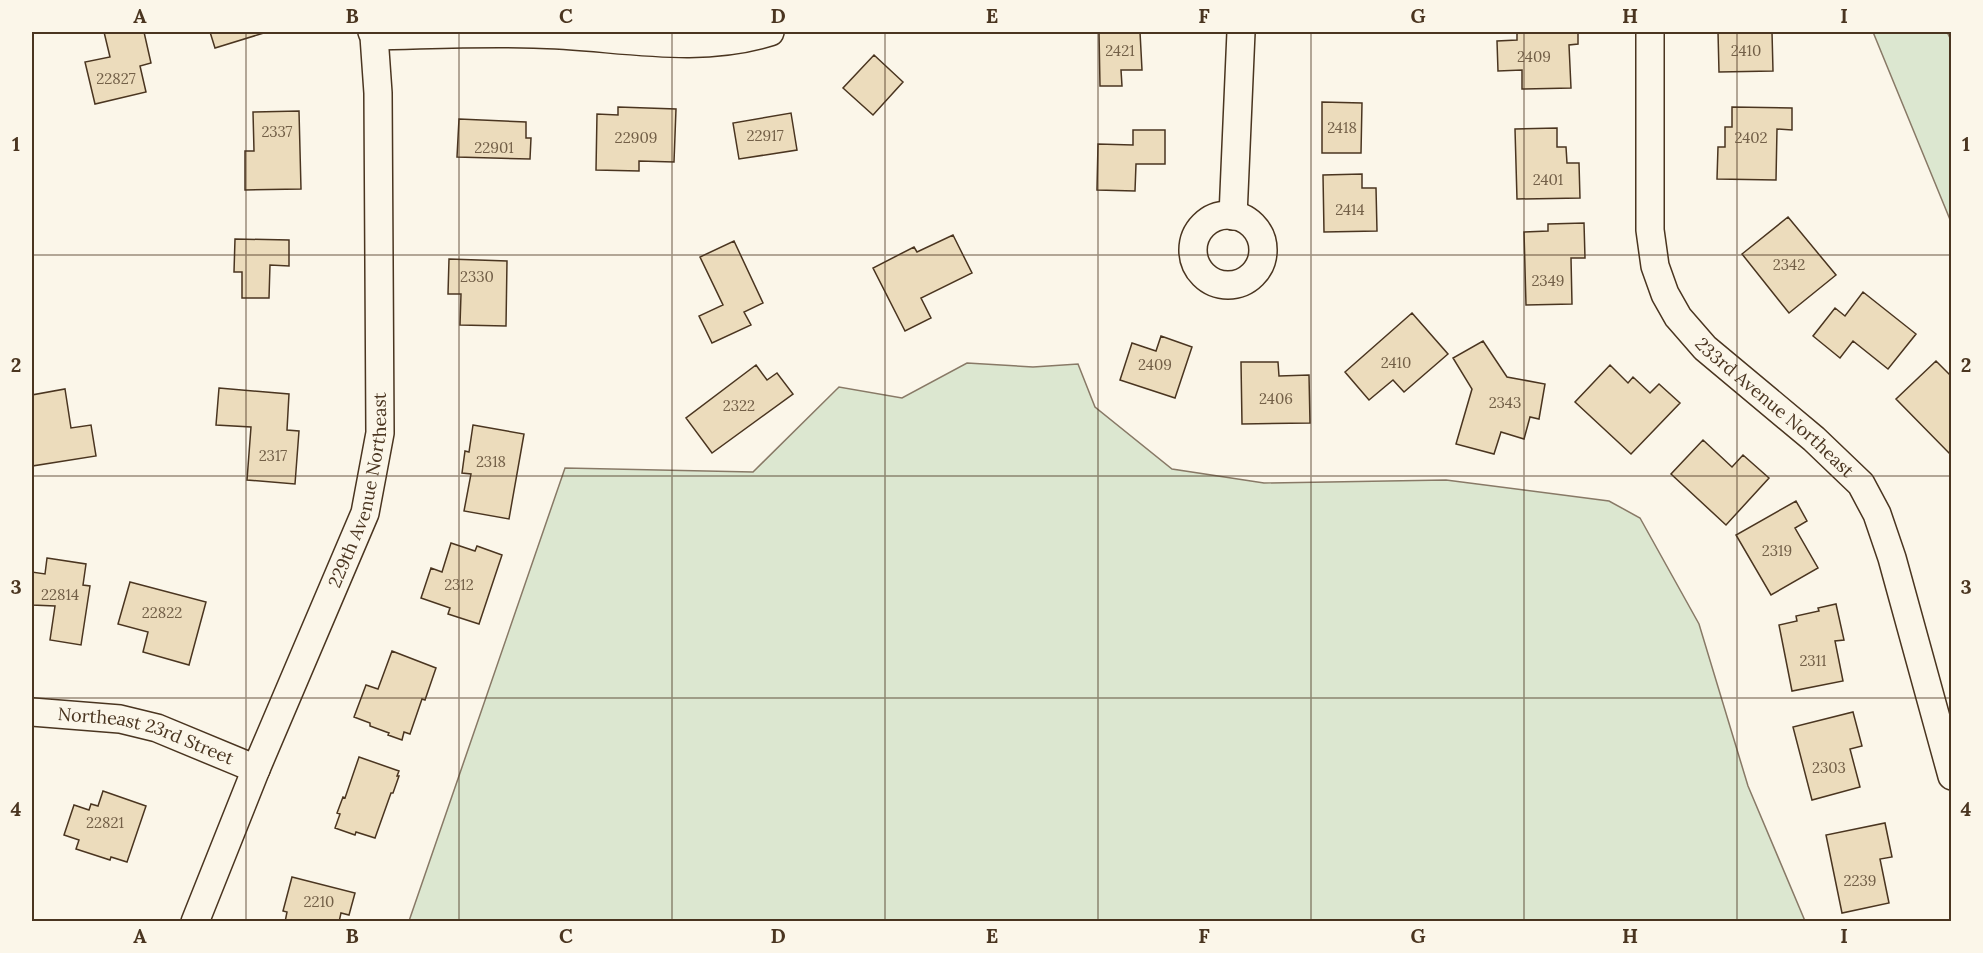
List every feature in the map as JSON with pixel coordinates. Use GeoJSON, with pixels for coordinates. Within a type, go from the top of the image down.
{"type":"FeatureCollection","features":[{"type":"Feature","properties":{"kind":"street"},"geometry":{"type":"LineString","coordinates":[[373,34],[534,34],[696,45],[748,39],[770,32]]}},
{"type":"Feature","properties":{"kind":"street"},"geometry":{"type":"LineString","coordinates":[[1233,216],[1241,32]]}},
{"type":"Feature","properties":{"kind":"street","name":"233rd Avenue Northeast"},"geometry":{"type":"LineString","coordinates":[[1650,32],[1650,230],[1655,266],[1665,294],[1678,317],[1705,348],[1814,439],[1861,484],[1877,514],[1892,558],[1952,776]]}},
{"type":"Feature","properties":{"kind":"street","name":"229th Avenue Northeast"},"geometry":{"type":"LineString","coordinates":[[195,921],[256,769],[364,513],[375,469],[380,433],[378,93],[373,34]]}},
{"type":"Feature","properties":{"kind":"street","name":"Northeast 23rd Street"},"geometry":{"type":"LineString","coordinates":[[32,712],[120,719],[157,728],[256,769]]}},
{"type":"Feature","properties":{"kind":"green space"},"geometry":{"type":"Polygon","coordinates":[[[1873,32],[1947,32],[1952,42],[1951,222],[1873,32]]]}},
{"type":"Feature","properties":{"kind":"green space"},"geometry":{"type":"Polygon","coordinates":[[[967,363],[1033,367],[1078,364],[1095,407],[1172,469],[1264,483],[1446,480],[1609,501],[1640,518],[1699,624],[1748,786],[1805,921],[409,921],[565,468],[753,472],[839,387],[902,398],[967,363]]]}},
{"type":"Feature","properties":{"kind":"building"},"geometry":{"type":"Polygon","coordinates":[[[104,32],[144,32],[151,63],[140,66],[146,92],[95,104],[85,62],[110,57],[104,32]]]}},
{"type":"Feature","properties":{"kind":"building"},"geometry":{"type":"Polygon","coordinates":[[[210,32],[267,32],[215,48],[210,32]]]}},
{"type":"Feature","properties":{"kind":"building"},"geometry":{"type":"Polygon","coordinates":[[[1099,32],[1140,32],[1142,70],[1121,70],[1122,86],[1100,86],[1099,32]]]}},
{"type":"Feature","properties":{"kind":"building"},"geometry":{"type":"Polygon","coordinates":[[[1517,32],[1578,32],[1578,44],[1569,45],[1571,88],[1522,89],[1522,70],[1498,71],[1497,41],[1517,40],[1517,32]]]}},
{"type":"Feature","properties":{"kind":"building"},"geometry":{"type":"Polygon","coordinates":[[[1718,32],[1772,32],[1773,71],[1719,72],[1718,32]]]}},
{"type":"Feature","properties":{"kind":"building"},"geometry":{"type":"Polygon","coordinates":[[[874,55],[903,82],[873,115],[843,88],[874,55]]]}},
{"type":"Feature","properties":{"kind":"building"},"geometry":{"type":"Polygon","coordinates":[[[1322,102],[1362,103],[1361,153],[1322,153],[1322,102]]]}},
{"type":"Feature","properties":{"kind":"building"},"geometry":{"type":"Polygon","coordinates":[[[618,107],[676,109],[674,162],[639,161],[639,171],[596,170],[597,114],[618,115],[618,107]]]}},
{"type":"Feature","properties":{"kind":"building"},"geometry":{"type":"Polygon","coordinates":[[[1732,107],[1792,108],[1792,130],[1777,129],[1776,180],[1717,179],[1718,147],[1725,147],[1725,127],[1732,127],[1732,107]]]}},
{"type":"Feature","properties":{"kind":"building"},"geometry":{"type":"Polygon","coordinates":[[[299,111],[301,189],[245,190],[245,151],[254,151],[253,112],[299,111]]]}},
{"type":"Feature","properties":{"kind":"building"},"geometry":{"type":"Polygon","coordinates":[[[791,113],[797,150],[739,159],[733,123],[791,113]]]}},
{"type":"Feature","properties":{"kind":"building"},"geometry":{"type":"Polygon","coordinates":[[[459,119],[526,122],[526,138],[531,138],[530,159],[457,157],[459,119]]]}},
{"type":"Feature","properties":{"kind":"building"},"geometry":{"type":"Polygon","coordinates":[[[1557,128],[1557,147],[1566,147],[1567,163],[1579,163],[1580,198],[1517,199],[1515,129],[1557,128]]]}},
{"type":"Feature","properties":{"kind":"building"},"geometry":{"type":"Polygon","coordinates":[[[1133,130],[1165,130],[1165,164],[1136,164],[1135,191],[1097,190],[1098,144],[1133,145],[1133,130]]]}},
{"type":"Feature","properties":{"kind":"building"},"geometry":{"type":"Polygon","coordinates":[[[1362,174],[1362,188],[1376,188],[1377,231],[1324,232],[1323,175],[1362,174]]]}},
{"type":"Feature","properties":{"kind":"building"},"geometry":{"type":"Polygon","coordinates":[[[1788,217],[1836,275],[1789,313],[1742,254],[1788,217]]]}},
{"type":"Feature","properties":{"kind":"building"},"geometry":{"type":"Polygon","coordinates":[[[1584,223],[1585,258],[1571,258],[1572,304],[1526,305],[1524,232],[1548,231],[1548,224],[1584,223]]]}},
{"type":"Feature","properties":{"kind":"building"},"geometry":{"type":"Polygon","coordinates":[[[953,235],[972,273],[921,298],[931,318],[905,331],[873,268],[914,247],[917,252],[953,235]]]}},
{"type":"Feature","properties":{"kind":"building"},"geometry":{"type":"Polygon","coordinates":[[[235,239],[289,240],[289,266],[270,265],[269,298],[242,298],[242,272],[234,272],[235,239]]]}},
{"type":"Feature","properties":{"kind":"building"},"geometry":{"type":"Polygon","coordinates":[[[734,241],[763,303],[744,312],[751,325],[712,343],[699,316],[723,305],[700,257],[734,241]]]}},
{"type":"Feature","properties":{"kind":"building"},"geometry":{"type":"Polygon","coordinates":[[[449,259],[507,261],[506,326],[460,325],[461,294],[448,294],[449,259]]]}},
{"type":"Feature","properties":{"kind":"building"},"geometry":{"type":"Polygon","coordinates":[[[1863,292],[1916,334],[1888,369],[1853,341],[1840,358],[1813,336],[1835,308],[1845,316],[1863,292]]]}},
{"type":"Feature","properties":{"kind":"building"},"geometry":{"type":"Polygon","coordinates":[[[1412,313],[1448,354],[1404,392],[1393,380],[1369,400],[1345,372],[1412,313]]]}},
{"type":"Feature","properties":{"kind":"building"},"geometry":{"type":"Polygon","coordinates":[[[1161,336],[1192,347],[1175,398],[1120,380],[1132,343],[1156,351],[1161,336]]]}},
{"type":"Feature","properties":{"kind":"building"},"geometry":{"type":"Polygon","coordinates":[[[1483,341],[1507,377],[1545,384],[1539,419],[1530,417],[1524,439],[1501,432],[1494,454],[1456,444],[1472,389],[1453,358],[1483,341]]]}},
{"type":"Feature","properties":{"kind":"building"},"geometry":{"type":"Polygon","coordinates":[[[1936,361],[1952,377],[1952,450],[1949,453],[1896,399],[1936,361]]]}},
{"type":"Feature","properties":{"kind":"building"},"geometry":{"type":"Polygon","coordinates":[[[1241,362],[1278,362],[1279,376],[1309,375],[1310,423],[1242,424],[1241,362]]]}},
{"type":"Feature","properties":{"kind":"building"},"geometry":{"type":"Polygon","coordinates":[[[756,365],[767,380],[777,373],[793,394],[712,453],[686,418],[756,365]]]}},
{"type":"Feature","properties":{"kind":"building"},"geometry":{"type":"Polygon","coordinates":[[[1610,365],[1628,383],[1633,377],[1650,393],[1659,384],[1680,403],[1631,454],[1575,402],[1610,365]]]}},
{"type":"Feature","properties":{"kind":"building"},"geometry":{"type":"Polygon","coordinates":[[[219,388],[289,394],[287,430],[299,431],[295,484],[247,480],[251,427],[216,425],[219,388]]]}},
{"type":"Feature","properties":{"kind":"building"},"geometry":{"type":"Polygon","coordinates":[[[65,389],[71,428],[91,425],[96,456],[32,466],[32,395],[65,389]]]}},
{"type":"Feature","properties":{"kind":"building"},"geometry":{"type":"Polygon","coordinates":[[[473,425],[524,434],[509,519],[464,511],[471,474],[462,473],[465,451],[469,452],[473,425]]]}},
{"type":"Feature","properties":{"kind":"building"},"geometry":{"type":"Polygon","coordinates":[[[1703,440],[1732,467],[1743,455],[1769,478],[1726,525],[1671,474],[1703,440]]]}},
{"type":"Feature","properties":{"kind":"building"},"geometry":{"type":"Polygon","coordinates":[[[1796,501],[1807,521],[1795,528],[1818,568],[1771,595],[1736,535],[1796,501]]]}},
{"type":"Feature","properties":{"kind":"building"},"geometry":{"type":"Polygon","coordinates":[[[451,543],[475,551],[477,546],[502,555],[479,624],[448,614],[450,608],[421,598],[431,568],[442,572],[451,543]]]}},
{"type":"Feature","properties":{"kind":"building"},"geometry":{"type":"Polygon","coordinates":[[[47,558],[86,564],[83,585],[90,586],[81,645],[50,640],[55,606],[32,605],[32,572],[45,574],[47,558]]]}},
{"type":"Feature","properties":{"kind":"building"},"geometry":{"type":"Polygon","coordinates":[[[130,582],[206,602],[189,665],[143,652],[148,632],[118,624],[130,582]]]}},
{"type":"Feature","properties":{"kind":"building"},"geometry":{"type":"Polygon","coordinates":[[[1836,604],[1844,640],[1835,641],[1843,681],[1792,691],[1779,625],[1797,621],[1796,616],[1819,611],[1818,608],[1836,604]]]}},
{"type":"Feature","properties":{"kind":"building"},"geometry":{"type":"Polygon","coordinates":[[[392,651],[436,668],[410,734],[404,732],[402,740],[354,717],[366,685],[378,689],[392,651]]]}},
{"type":"Feature","properties":{"kind":"building"},"geometry":{"type":"Polygon","coordinates":[[[1853,712],[1862,746],[1850,749],[1860,787],[1812,800],[1793,727],[1853,712]]]}},
{"type":"Feature","properties":{"kind":"building"},"geometry":{"type":"Polygon","coordinates":[[[359,757],[399,771],[375,838],[356,832],[355,835],[335,828],[340,814],[337,813],[343,797],[345,798],[359,757]]]}},
{"type":"Feature","properties":{"kind":"building"},"geometry":{"type":"Polygon","coordinates":[[[103,791],[146,806],[127,862],[111,857],[110,860],[76,849],[79,840],[64,835],[74,805],[89,810],[91,804],[98,806],[103,791]]]}},
{"type":"Feature","properties":{"kind":"building"},"geometry":{"type":"Polygon","coordinates":[[[1885,823],[1892,857],[1880,859],[1889,903],[1842,913],[1826,835],[1885,823]]]}},
{"type":"Feature","properties":{"kind":"building"},"geometry":{"type":"Polygon","coordinates":[[[292,877],[355,893],[349,915],[341,913],[339,922],[285,922],[287,912],[283,911],[292,877]]]}}]}
